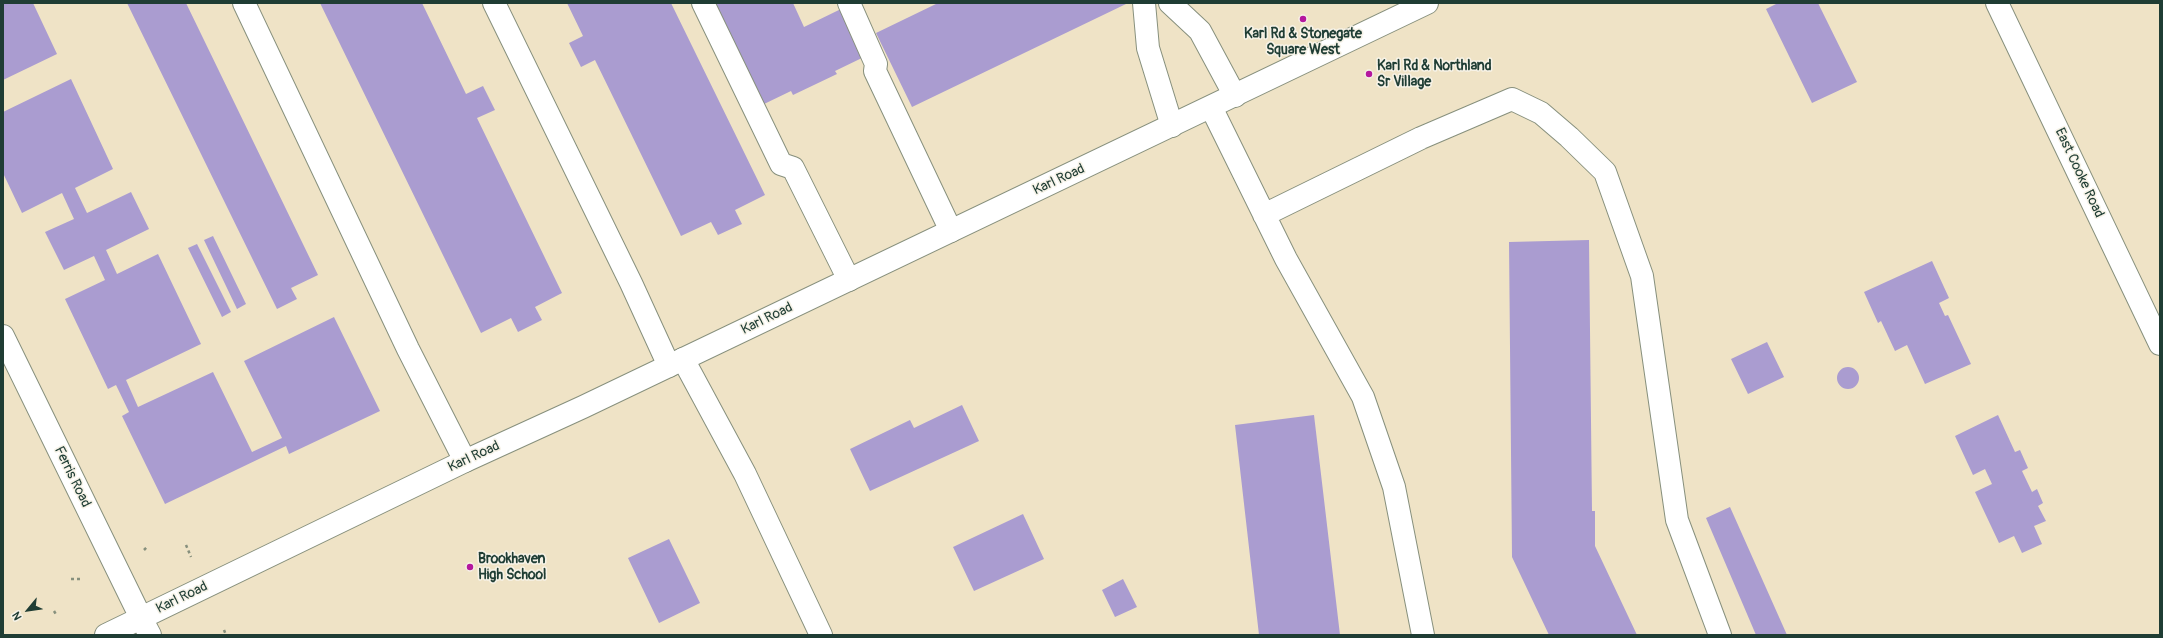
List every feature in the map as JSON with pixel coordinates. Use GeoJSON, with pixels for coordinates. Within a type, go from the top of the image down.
{"type":"FeatureCollection","features":[{"type":"Feature","properties":{"kind":"main road"},"geometry":{"type":"LineString","coordinates":[[244,3],[408,349],[465,461]]}},
{"type":"Feature","properties":{"kind":"main road"},"geometry":{"type":"LineString","coordinates":[[494,3],[631,283],[676,363],[745,474],[821,635]]}},
{"type":"Feature","properties":{"kind":"main road"},"geometry":{"type":"LineString","coordinates":[[703,3],[781,164],[793,168],[849,280]]}},
{"type":"Feature","properties":{"kind":"main road"},"geometry":{"type":"LineString","coordinates":[[849,3],[876,64],[875,71],[951,231]]}},
{"type":"Feature","properties":{"kind":"main road"},"geometry":{"type":"LineString","coordinates":[[1144,3],[1148,48],[1172,126]]}},
{"type":"Feature","properties":{"kind":"main road"},"geometry":{"type":"LineString","coordinates":[[1170,3],[1200,31],[1235,96]]}},
{"type":"Feature","properties":{"kind":"main road","name":"Karl Road"},"geometry":{"type":"LineString","coordinates":[[106,635],[145,627],[465,461],[676,363],[1427,3]]}},
{"type":"Feature","properties":{"kind":"main road","name":"East Cooke Road"},"geometry":{"type":"LineString","coordinates":[[1997,3],[2160,344]]}},
{"type":"Feature","properties":{"kind":"main road"},"geometry":{"type":"LineString","coordinates":[[1264,215],[1421,138],[1512,99],[1541,113],[1570,137],[1605,172],[1642,276],[1677,520],[1720,635]]}},
{"type":"Feature","properties":{"kind":"main road"},"geometry":{"type":"LineString","coordinates":[[1212,107],[1286,259],[1363,397],[1394,487],[1423,635]]}},
{"type":"Feature","properties":{"kind":"main road","name":"Ferris Road"},"geometry":{"type":"LineString","coordinates":[[3,336],[145,627]]}},
{"type":"Feature","properties":{"kind":"path"},"geometry":{"type":"LineString","coordinates":[[186,545],[191,557]]}},
{"type":"Feature","properties":{"kind":"path"},"geometry":{"type":"LineString","coordinates":[[144,550],[148,546]]}},
{"type":"Feature","properties":{"kind":"path"},"geometry":{"type":"LineString","coordinates":[[71,579],[83,579]]}},
{"type":"Feature","properties":{"kind":"path"},"geometry":{"type":"LineString","coordinates":[[54,611],[57,616]]}},
{"type":"Feature","properties":{"kind":"path"},"geometry":{"type":"LineString","coordinates":[[224,630],[226,635]]}},
{"type":"Feature","properties":{"kind":"building"},"geometry":{"type":"Polygon","coordinates":[[[3,3],[33,3],[57,54],[3,80],[3,3]]]}},
{"type":"Feature","properties":{"kind":"building"},"geometry":{"type":"Polygon","coordinates":[[[127,3],[186,3],[318,275],[291,288],[297,299],[277,309],[127,3]]]}},
{"type":"Feature","properties":{"kind":"building"},"geometry":{"type":"Polygon","coordinates":[[[320,3],[422,3],[466,94],[483,86],[495,110],[477,118],[562,293],[535,307],[542,320],[518,332],[511,318],[481,333],[320,3]]]}},
{"type":"Feature","properties":{"kind":"building"},"geometry":{"type":"Polygon","coordinates":[[[567,3],[671,3],[765,195],[735,210],[742,224],[718,235],[711,222],[681,236],[595,60],[581,67],[569,43],[583,36],[567,3]]]}},
{"type":"Feature","properties":{"kind":"building"},"geometry":{"type":"Polygon","coordinates":[[[713,3],[793,3],[804,27],[843,8],[866,56],[835,71],[837,74],[793,95],[791,91],[762,105],[713,3]]]}},
{"type":"Feature","properties":{"kind":"building"},"geometry":{"type":"Polygon","coordinates":[[[938,3],[1126,4],[912,107],[876,33],[938,3]]]}},
{"type":"Feature","properties":{"kind":"building"},"geometry":{"type":"Polygon","coordinates":[[[1778,3],[1818,3],[1857,82],[1812,103],[1766,9],[1778,3]]]}},
{"type":"Feature","properties":{"kind":"building"},"geometry":{"type":"Polygon","coordinates":[[[71,79],[113,169],[75,188],[87,213],[131,192],[149,229],[106,250],[117,274],[158,254],[201,344],[126,380],[138,407],[213,372],[252,452],[282,438],[244,361],[334,317],[380,411],[289,454],[286,446],[165,504],[122,416],[129,412],[116,385],[108,389],[65,299],[105,280],[94,256],[64,270],[45,232],[74,219],[62,193],[22,213],[3,173],[3,112],[71,79]]]}},
{"type":"Feature","properties":{"kind":"building"},"geometry":{"type":"Polygon","coordinates":[[[213,236],[246,304],[237,309],[204,240],[213,236]]]}},
{"type":"Feature","properties":{"kind":"building"},"geometry":{"type":"Polygon","coordinates":[[[1589,240],[1592,511],[1595,511],[1595,546],[1637,635],[1549,635],[1512,557],[1509,242],[1589,240]]]}},
{"type":"Feature","properties":{"kind":"building"},"geometry":{"type":"Polygon","coordinates":[[[197,244],[231,312],[222,317],[188,248],[197,244]]]}},
{"type":"Feature","properties":{"kind":"building"},"geometry":{"type":"Polygon","coordinates":[[[1932,261],[1949,298],[1939,303],[1945,316],[1948,315],[1971,364],[1925,384],[1907,345],[1895,351],[1881,321],[1878,323],[1864,292],[1932,261]]]}},
{"type":"Feature","properties":{"kind":"building"},"geometry":{"type":"Polygon","coordinates":[[[1767,342],[1784,377],[1748,394],[1731,359],[1767,342]]]}},
{"type":"Feature","properties":{"kind":"building"},"geometry":{"type":"Polygon","coordinates":[[[1844,367],[1852,367],[1859,374],[1859,382],[1852,389],[1844,389],[1837,382],[1837,374],[1844,367]]]}},
{"type":"Feature","properties":{"kind":"building"},"geometry":{"type":"Polygon","coordinates":[[[962,405],[979,441],[870,491],[850,449],[910,420],[914,428],[962,405]]]}},
{"type":"Feature","properties":{"kind":"building"},"geometry":{"type":"Polygon","coordinates":[[[1314,415],[1340,635],[1259,635],[1235,425],[1314,415]]]}},
{"type":"Feature","properties":{"kind":"building"},"geometry":{"type":"Polygon","coordinates":[[[1998,415],[2015,452],[2020,450],[2028,468],[2022,471],[2032,492],[2037,489],[2043,503],[2038,506],[2046,521],[2034,526],[2042,544],[2022,553],[2014,536],[1999,543],[1975,492],[1992,484],[1985,469],[1973,475],[1955,436],[1998,415]]]}},
{"type":"Feature","properties":{"kind":"building"},"geometry":{"type":"Polygon","coordinates":[[[1730,507],[1787,635],[1756,635],[1706,518],[1730,507]]]}},
{"type":"Feature","properties":{"kind":"building"},"geometry":{"type":"Polygon","coordinates":[[[1023,514],[1044,559],[974,591],[953,547],[1023,514]]]}},
{"type":"Feature","properties":{"kind":"building"},"geometry":{"type":"Polygon","coordinates":[[[669,539],[700,603],[659,623],[628,558],[669,539]]]}},
{"type":"Feature","properties":{"kind":"building"},"geometry":{"type":"Polygon","coordinates":[[[1123,579],[1137,607],[1115,617],[1102,590],[1123,579]]]}},
{"type":"Feature","properties":{"kind":"place","name":"Karl Rd & Stonegate Square West"},"geometry":{"type":"Point","coordinates":[1303,19]}},
{"type":"Feature","properties":{"kind":"place","name":"Karl Rd & Northland Sr Village"},"geometry":{"type":"Point","coordinates":[1369,74]}},
{"type":"Feature","properties":{"kind":"place","name":"Brookhaven High School"},"geometry":{"type":"Point","coordinates":[470,567]}}]}
